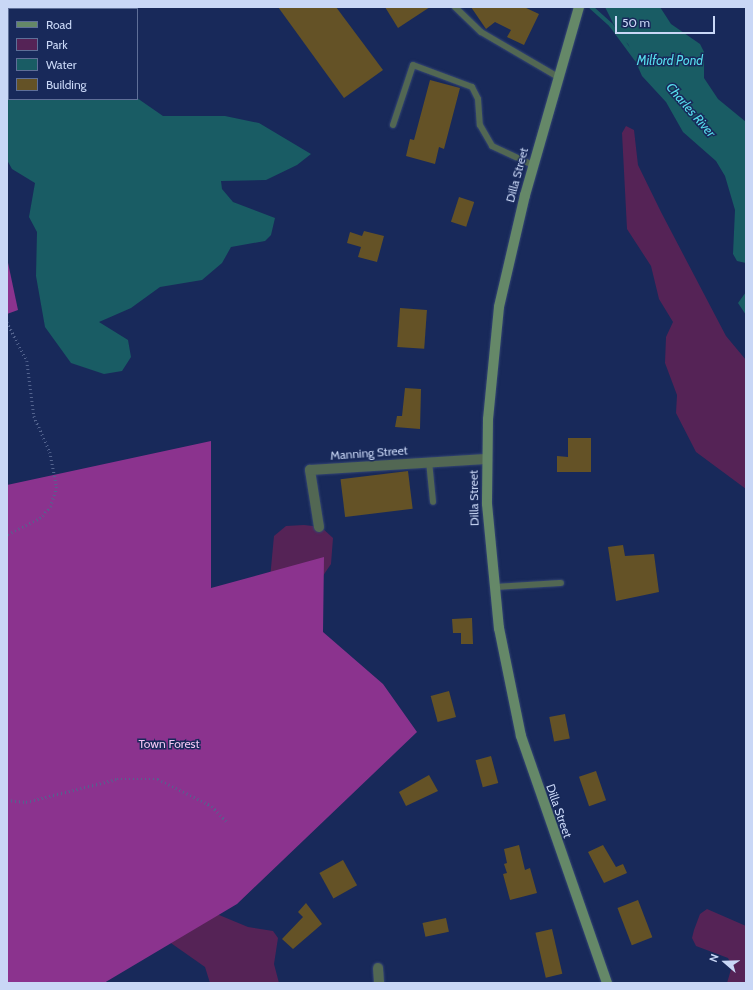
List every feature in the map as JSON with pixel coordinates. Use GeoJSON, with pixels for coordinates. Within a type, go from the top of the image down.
{"type":"FeatureCollection","features":[{"type":"Feature","properties":{"kind":"main road","name":"Dilla Street"},"geometry":{"type":"LineString","coordinates":[[579,9],[533,165],[498,313],[486,459],[494,587],[521,736],[607,983]]}},
{"type":"Feature","properties":{"kind":"street","name":"Manning Street"},"geometry":{"type":"LineString","coordinates":[[319,527],[310,470],[429,461],[486,459]]}},
{"type":"Feature","properties":{"kind":"street"},"geometry":{"type":"LineString","coordinates":[[378,968],[379,983]]}},
{"type":"Feature","properties":{"kind":"lane"},"geometry":{"type":"LineString","coordinates":[[455,7],[481,32],[558,77]]}},
{"type":"Feature","properties":{"kind":"lane"},"geometry":{"type":"LineString","coordinates":[[393,125],[413,65],[472,87],[478,99],[480,125],[492,146],[533,165]]}},
{"type":"Feature","properties":{"kind":"lane"},"geometry":{"type":"LineString","coordinates":[[429,461],[433,502]]}},
{"type":"Feature","properties":{"kind":"lane"},"geometry":{"type":"LineString","coordinates":[[494,587],[561,583]]}},
{"type":"Feature","properties":{"kind":"path"},"geometry":{"type":"LineString","coordinates":[[7,322],[27,361],[34,416],[50,452],[57,487],[51,506],[41,518],[7,535]]}},
{"type":"Feature","properties":{"kind":"path"},"geometry":{"type":"LineString","coordinates":[[7,800],[26,802],[117,779],[158,779],[212,806],[228,823]]}},
{"type":"Feature","properties":{"kind":"green space"},"geometry":{"type":"Polygon","coordinates":[[[626,126],[634,130],[638,165],[661,212],[726,336],[746,360],[746,489],[696,452],[676,413],[677,395],[665,363],[666,337],[673,322],[659,299],[651,266],[627,229],[622,133],[626,126]]]}},
{"type":"Feature","properties":{"kind":"green space"},"geometry":{"type":"Polygon","coordinates":[[[7,258],[18,310],[7,314],[7,258]]]}},
{"type":"Feature","properties":{"kind":"green space","name":"Town Forest"},"geometry":{"type":"Polygon","coordinates":[[[211,441],[211,588],[324,557],[323,632],[383,684],[417,732],[237,904],[104,983],[7,983],[7,485],[211,441]]]}},
{"type":"Feature","properties":{"kind":"green space"},"geometry":{"type":"Polygon","coordinates":[[[304,525],[321,527],[333,538],[331,564],[316,586],[269,589],[274,536],[286,526],[304,525]]]}},
{"type":"Feature","properties":{"kind":"green space"},"geometry":{"type":"Polygon","coordinates":[[[707,909],[746,926],[746,983],[727,983],[732,966],[728,958],[696,946],[692,938],[694,930],[700,914],[707,909]]]}},
{"type":"Feature","properties":{"kind":"green space"},"geometry":{"type":"Polygon","coordinates":[[[207,910],[248,927],[273,931],[278,938],[274,964],[279,983],[210,983],[205,967],[168,941],[207,910]]]}},
{"type":"Feature","properties":{"kind":"water","name":"Milford Pond"},"geometry":{"type":"Polygon","coordinates":[[[605,7],[660,7],[671,24],[700,44],[704,52],[704,78],[718,99],[746,122],[746,263],[737,261],[733,254],[735,210],[725,176],[716,161],[683,132],[666,102],[642,76],[628,44],[621,39],[605,7]]]}},
{"type":"Feature","properties":{"kind":"water"},"geometry":{"type":"Polygon","coordinates":[[[7,31],[8,100],[138,100],[138,99],[163,116],[225,116],[259,123],[311,154],[297,165],[266,180],[221,181],[222,189],[233,202],[275,218],[271,235],[265,241],[231,247],[222,263],[202,280],[160,287],[131,308],[99,322],[128,340],[131,357],[122,371],[104,374],[71,363],[45,327],[36,276],[37,232],[29,217],[35,183],[12,169],[7,160],[7,31]]]}},
{"type":"Feature","properties":{"kind":"water"},"geometry":{"type":"Polygon","coordinates":[[[746,292],[746,315],[738,303],[746,292]]]}},
{"type":"Feature","properties":{"kind":"building"},"geometry":{"type":"Polygon","coordinates":[[[278,7],[336,7],[383,70],[344,98],[278,7]]]}},
{"type":"Feature","properties":{"kind":"building"},"geometry":{"type":"Polygon","coordinates":[[[385,7],[430,7],[398,28],[385,7]]]}},
{"type":"Feature","properties":{"kind":"building"},"geometry":{"type":"Polygon","coordinates":[[[471,7],[524,7],[539,14],[524,45],[507,37],[511,30],[495,22],[486,29],[471,7]]]}},
{"type":"Feature","properties":{"kind":"building"},"geometry":{"type":"Polygon","coordinates":[[[430,80],[460,88],[444,149],[439,147],[435,164],[406,156],[410,139],[414,140],[430,80]]]}},
{"type":"Feature","properties":{"kind":"building"},"geometry":{"type":"Polygon","coordinates":[[[459,197],[474,202],[466,227],[451,222],[459,197]]]}},
{"type":"Feature","properties":{"kind":"building"},"geometry":{"type":"Polygon","coordinates":[[[364,231],[384,236],[377,262],[358,257],[361,247],[347,243],[350,232],[362,236],[364,231]]]}},
{"type":"Feature","properties":{"kind":"building"},"geometry":{"type":"Polygon","coordinates":[[[400,308],[427,310],[424,349],[397,347],[400,308]]]}},
{"type":"Feature","properties":{"kind":"building"},"geometry":{"type":"Polygon","coordinates":[[[405,388],[421,389],[420,429],[395,427],[397,416],[402,416],[405,388]]]}},
{"type":"Feature","properties":{"kind":"building"},"geometry":{"type":"Polygon","coordinates":[[[568,438],[591,438],[591,472],[557,472],[557,456],[568,457],[568,438]]]}},
{"type":"Feature","properties":{"kind":"building"},"geometry":{"type":"Polygon","coordinates":[[[408,471],[413,509],[345,517],[341,479],[408,471]]]}},
{"type":"Feature","properties":{"kind":"building"},"geometry":{"type":"Polygon","coordinates":[[[623,545],[625,556],[654,554],[659,592],[616,601],[608,547],[623,545]]]}},
{"type":"Feature","properties":{"kind":"building"},"geometry":{"type":"Polygon","coordinates":[[[472,618],[473,644],[461,644],[461,633],[453,633],[452,619],[472,618]]]}},
{"type":"Feature","properties":{"kind":"building"},"geometry":{"type":"Polygon","coordinates":[[[449,691],[456,717],[438,722],[431,696],[449,691]]]}},
{"type":"Feature","properties":{"kind":"building"},"geometry":{"type":"Polygon","coordinates":[[[565,714],[570,739],[554,742],[549,717],[565,714]]]}},
{"type":"Feature","properties":{"kind":"building"},"geometry":{"type":"Polygon","coordinates":[[[491,756],[498,783],[483,787],[476,760],[491,756]]]}},
{"type":"Feature","properties":{"kind":"building"},"geometry":{"type":"Polygon","coordinates":[[[596,771],[606,800],[589,806],[579,777],[596,771]]]}},
{"type":"Feature","properties":{"kind":"building"},"geometry":{"type":"Polygon","coordinates":[[[429,775],[438,791],[406,806],[399,792],[429,775]]]}},
{"type":"Feature","properties":{"kind":"building"},"geometry":{"type":"Polygon","coordinates":[[[519,845],[525,870],[530,868],[537,893],[510,900],[503,874],[507,873],[504,864],[507,863],[504,849],[519,845]]]}},
{"type":"Feature","properties":{"kind":"building"},"geometry":{"type":"Polygon","coordinates":[[[603,845],[616,867],[623,864],[627,873],[604,883],[588,852],[603,845]]]}},
{"type":"Feature","properties":{"kind":"building"},"geometry":{"type":"Polygon","coordinates":[[[343,860],[357,885],[333,898],[319,873],[343,860]]]}},
{"type":"Feature","properties":{"kind":"building"},"geometry":{"type":"Polygon","coordinates":[[[638,900],[652,937],[632,945],[617,908],[638,900]]]}},
{"type":"Feature","properties":{"kind":"building"},"geometry":{"type":"Polygon","coordinates":[[[306,903],[322,924],[293,949],[282,939],[303,917],[298,912],[306,903]]]}},
{"type":"Feature","properties":{"kind":"building"},"geometry":{"type":"Polygon","coordinates":[[[446,918],[449,932],[425,937],[423,923],[446,918]]]}},
{"type":"Feature","properties":{"kind":"building"},"geometry":{"type":"Polygon","coordinates":[[[552,929],[562,974],[546,978],[535,933],[552,929]]]}},
{"type":"Feature","properties":{"kind":"waterway","name":"Charles River"},"geometry":{"type":"LineString","coordinates":[[591,7],[611,25],[636,59]]}}]}
